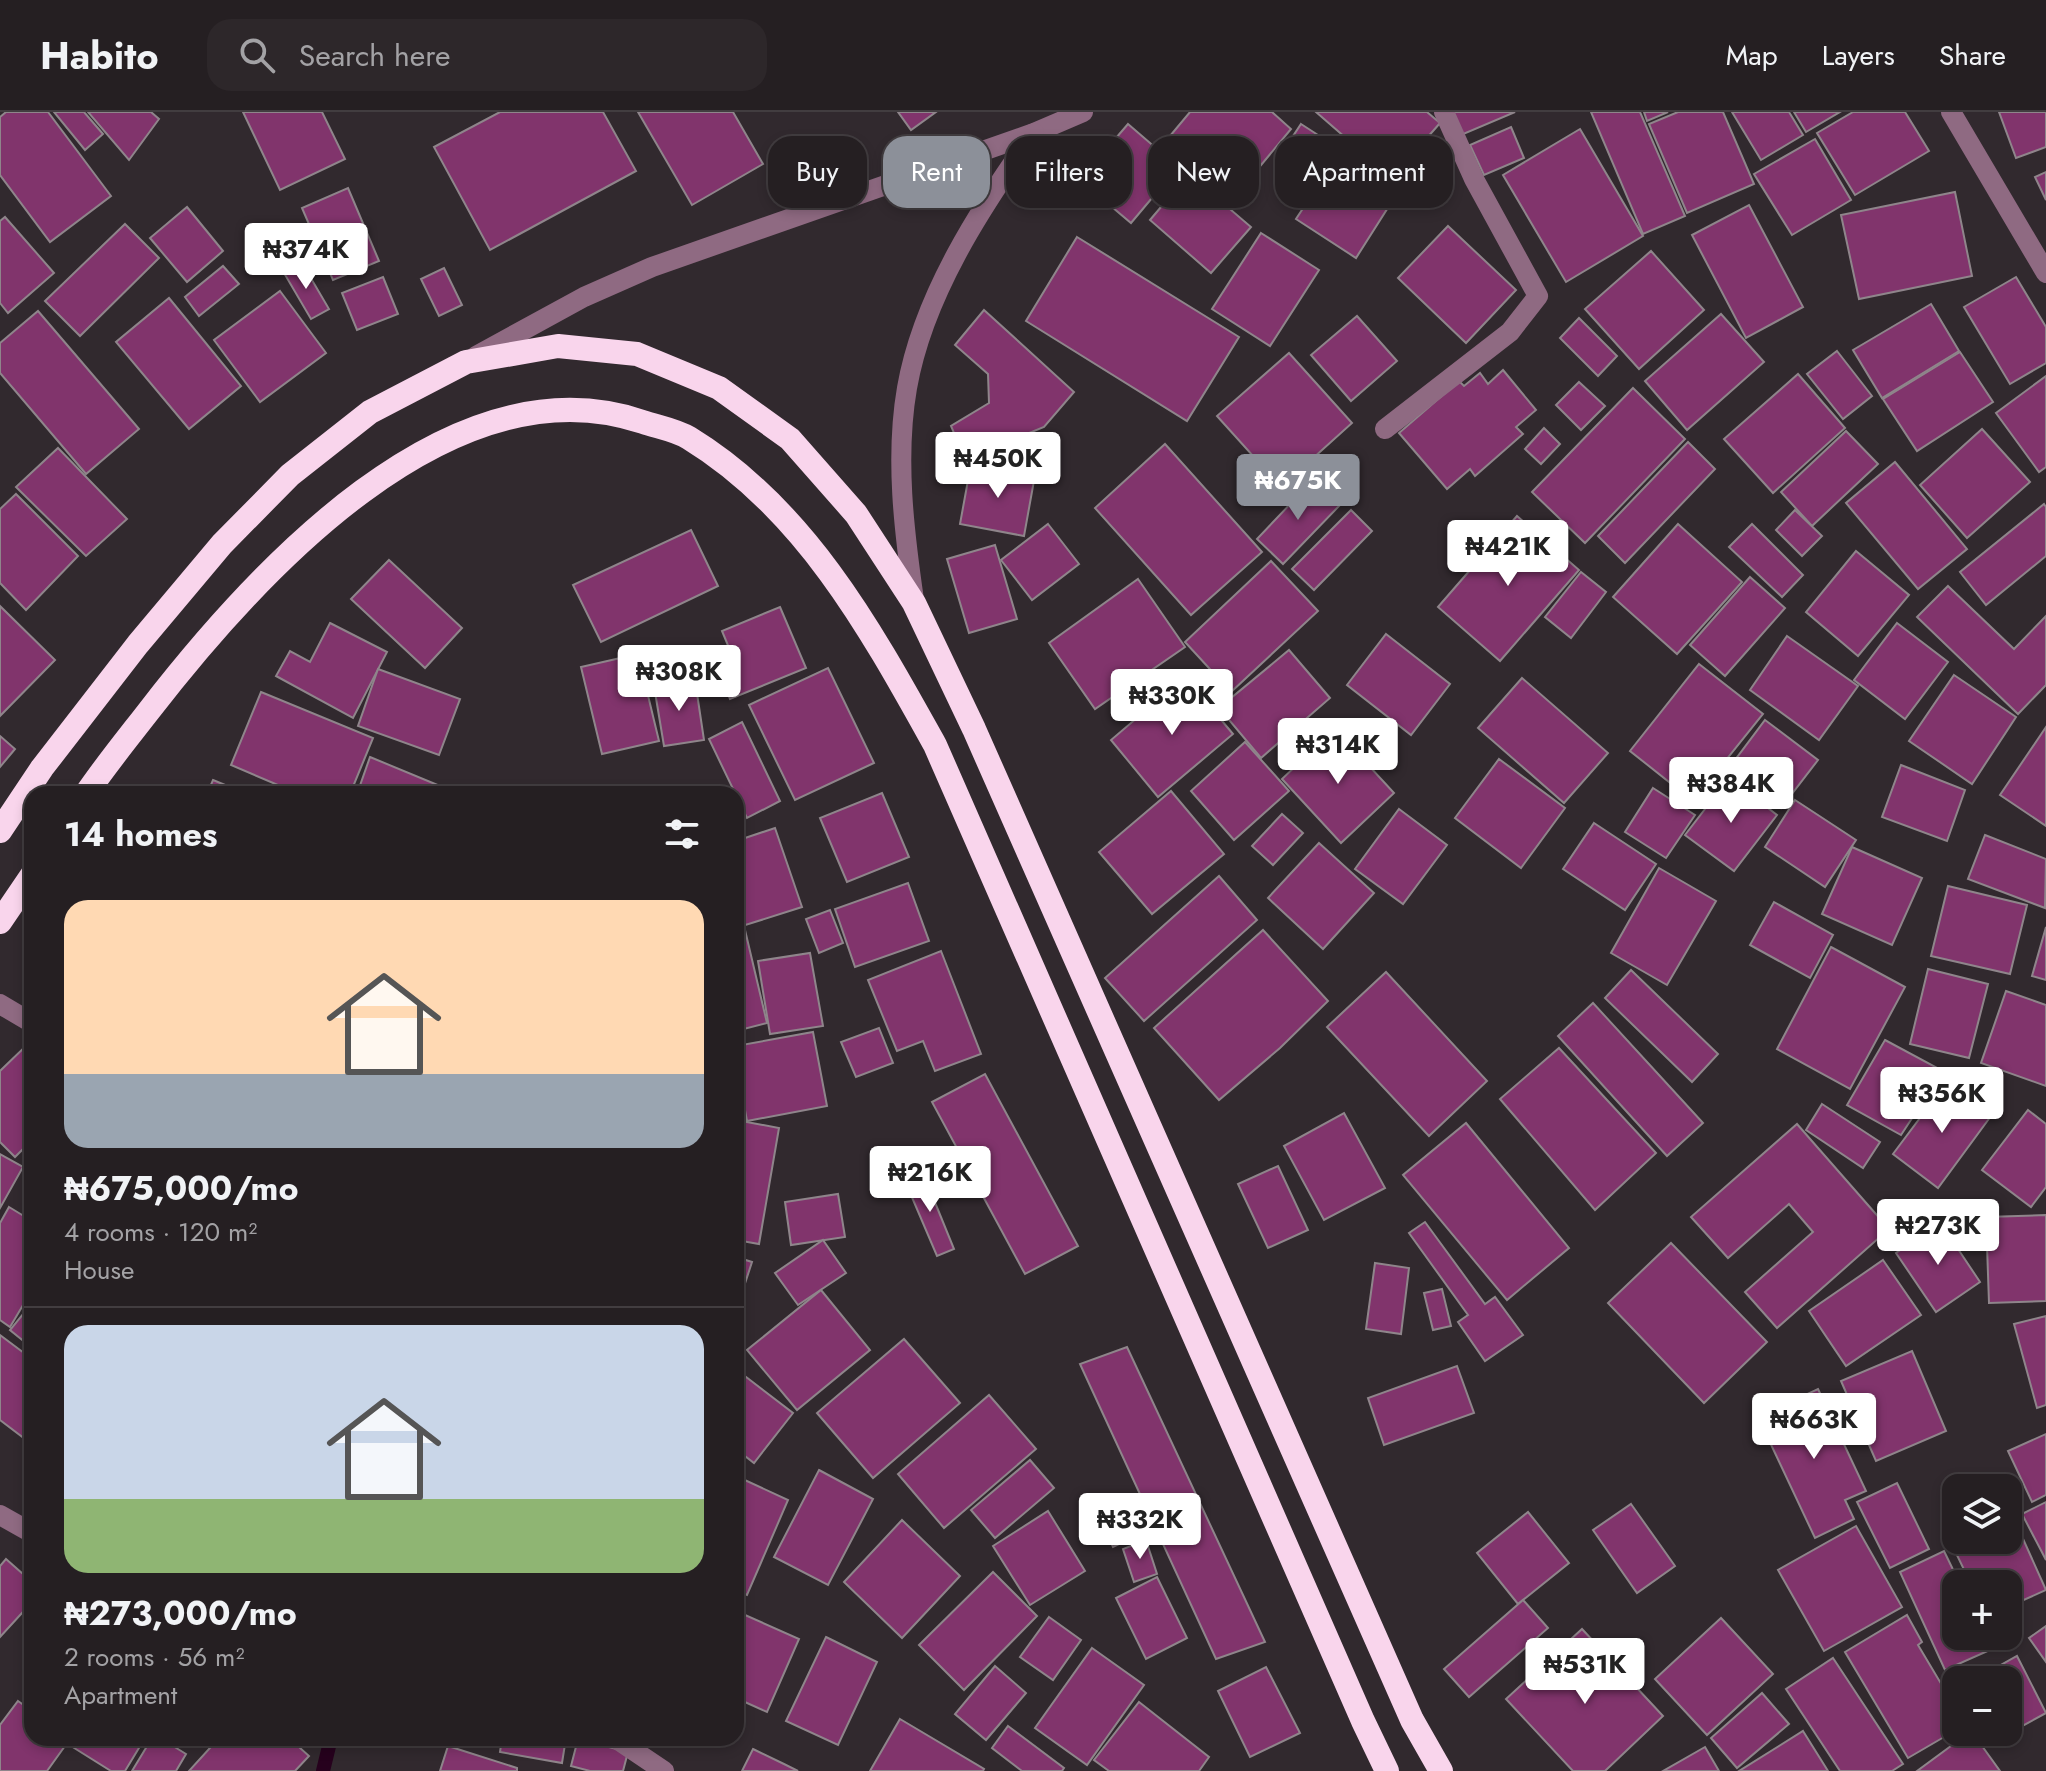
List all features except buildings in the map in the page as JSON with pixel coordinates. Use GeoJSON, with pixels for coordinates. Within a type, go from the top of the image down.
{"type":"FeatureCollection","features":[{"type":"Feature","properties":{"kind":"highway"},"geometry":{"type":"LineString","coordinates":[[30,786],[138,644],[222,544],[290,475],[370,412],[466,362],[558,346],[637,354],[719,388],[790,439],[856,514],[914,603],[974,729],[1412,1720],[1441,1771]]}},
{"type":"Feature","properties":{"kind":"highway"},"geometry":{"type":"LineString","coordinates":[[92,786],[195,652],[251,590],[309,533],[390,472],[464,432],[544,410],[616,413],[687,437],[759,491],[830,571],[880,647],[935,745],[1387,1771]]}},
{"type":"Feature","properties":{"kind":"highway"},"geometry":{"type":"LineString","coordinates":[[0,831],[24,795]]}},
{"type":"Feature","properties":{"kind":"highway"},"geometry":{"type":"LineString","coordinates":[[0,922],[24,887]]}},
{"type":"Feature","properties":{"kind":"highway"},"geometry":{"type":"LineString","coordinates":[[1165,1271],[1207,1255]]}},
{"type":"Feature","properties":{"kind":"street"},"geometry":{"type":"LineString","coordinates":[[466,362],[584,297],[652,267],[1034,133],[1083,112]]}},
{"type":"Feature","properties":{"kind":"street"},"geometry":{"type":"LineString","coordinates":[[1385,429],[1510,332],[1538,296],[1474,179],[1444,112]]}},
{"type":"Feature","properties":{"kind":"street"},"geometry":{"type":"LineString","coordinates":[[1951,112],[2046,273]]}},
{"type":"Feature","properties":{"kind":"street"},"geometry":{"type":"LineString","coordinates":[[914,603],[905,537],[902,457],[907,388],[925,324],[959,251],[992,192],[1034,133]]}},
{"type":"Feature","properties":{"kind":"street"},"geometry":{"type":"LineString","coordinates":[[0,1004],[24,1018]]}},
{"type":"Feature","properties":{"kind":"street"},"geometry":{"type":"LineString","coordinates":[[0,1515],[24,1528]]}},
{"type":"Feature","properties":{"kind":"street"},"geometry":{"type":"LineString","coordinates":[[627,1746],[664,1771]]}},
{"type":"Feature","properties":{"kind":"waterway"},"geometry":{"type":"LineString","coordinates":[[323,1771],[329,1746]]}}]}
